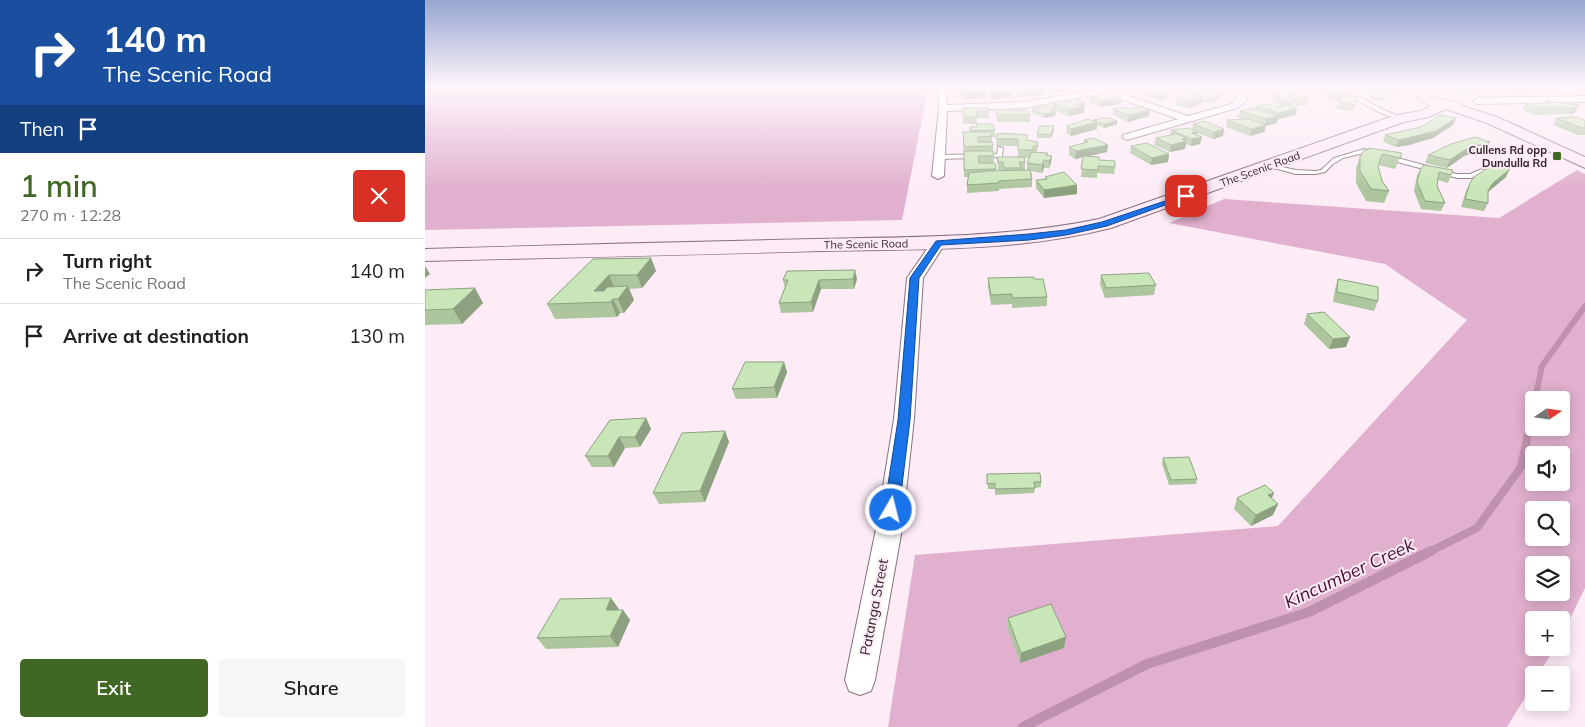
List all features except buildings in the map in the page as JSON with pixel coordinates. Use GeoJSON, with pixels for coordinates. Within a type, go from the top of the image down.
{"type":"FeatureCollection","features":[{"type":"Feature","properties":{"kind":"main road","name":"The Scenic Road"},"geometry":{"type":"LineString","coordinates":[[425,255],[939,242],[1029,237],[1066,232],[1104,224],[1388,122]]}},
{"type":"Feature","properties":{"kind":"main road"},"geometry":{"type":"LineString","coordinates":[[1496,122],[1585,163]]}},
{"type":"Feature","properties":{"kind":"street"},"geometry":{"type":"LineString","coordinates":[[938,176],[942,122]]}},
{"type":"Feature","properties":{"kind":"street"},"geometry":{"type":"LineString","coordinates":[[1127,137],[1175,122]]}},
{"type":"Feature","properties":{"kind":"street","name":"Patanga Street"},"geometry":{"type":"LineString","coordinates":[[861,680],[889,529],[904,420],[915,278],[939,242]]}},
{"type":"Feature","properties":{"kind":"lane"},"geometry":{"type":"LineString","coordinates":[[940,157],[1002,157],[999,148]]}},
{"type":"Feature","properties":{"kind":"lane"},"geometry":{"type":"LineString","coordinates":[[1269,166],[1290,172],[1313,174],[1323,171],[1327,163],[1364,151],[1457,176],[1471,176],[1482,171]]}},
{"type":"Feature","properties":{"kind":"shaded area"},"geometry":{"type":"Polygon","coordinates":[[[425,122],[921,122],[902,220],[425,230],[425,122]]]}},
{"type":"Feature","properties":{"kind":"shaded area"},"geometry":{"type":"Polygon","coordinates":[[[1577,170],[1585,174],[1585,588],[1570,619],[1570,611],[1525,611],[1525,656],[1550,656],[1544,666],[1525,666],[1525,698],[1507,727],[888,727],[915,555],[1278,526],[1467,320],[1385,264],[1169,223],[1224,199],[1499,218],[1577,170]]]}},
{"type":"Feature","properties":{"kind":"waterway","name":"Kincumber Creek"},"geometry":{"type":"LineString","coordinates":[[1537,391],[1542,366],[1585,306]]}},
{"type":"Feature","properties":{"kind":"waterway","name":"Kincumber Creek"},"geometry":{"type":"LineString","coordinates":[[1023,727],[1147,664],[1309,612],[1477,528],[1521,467],[1528,436]]}},
{"type":"Feature","properties":{"kind":"place","name":"Cullens Rd opp Dundulla Rd"},"geometry":{"type":"Point","coordinates":[1557,156]}},
{"type":"Feature","properties":{"kind":"route"},"geometry":{"type":"LineString","coordinates":[[891,510],[904,420],[915,278],[939,242],[1029,237],[1066,232],[1104,224],[1186,196]]}}]}
